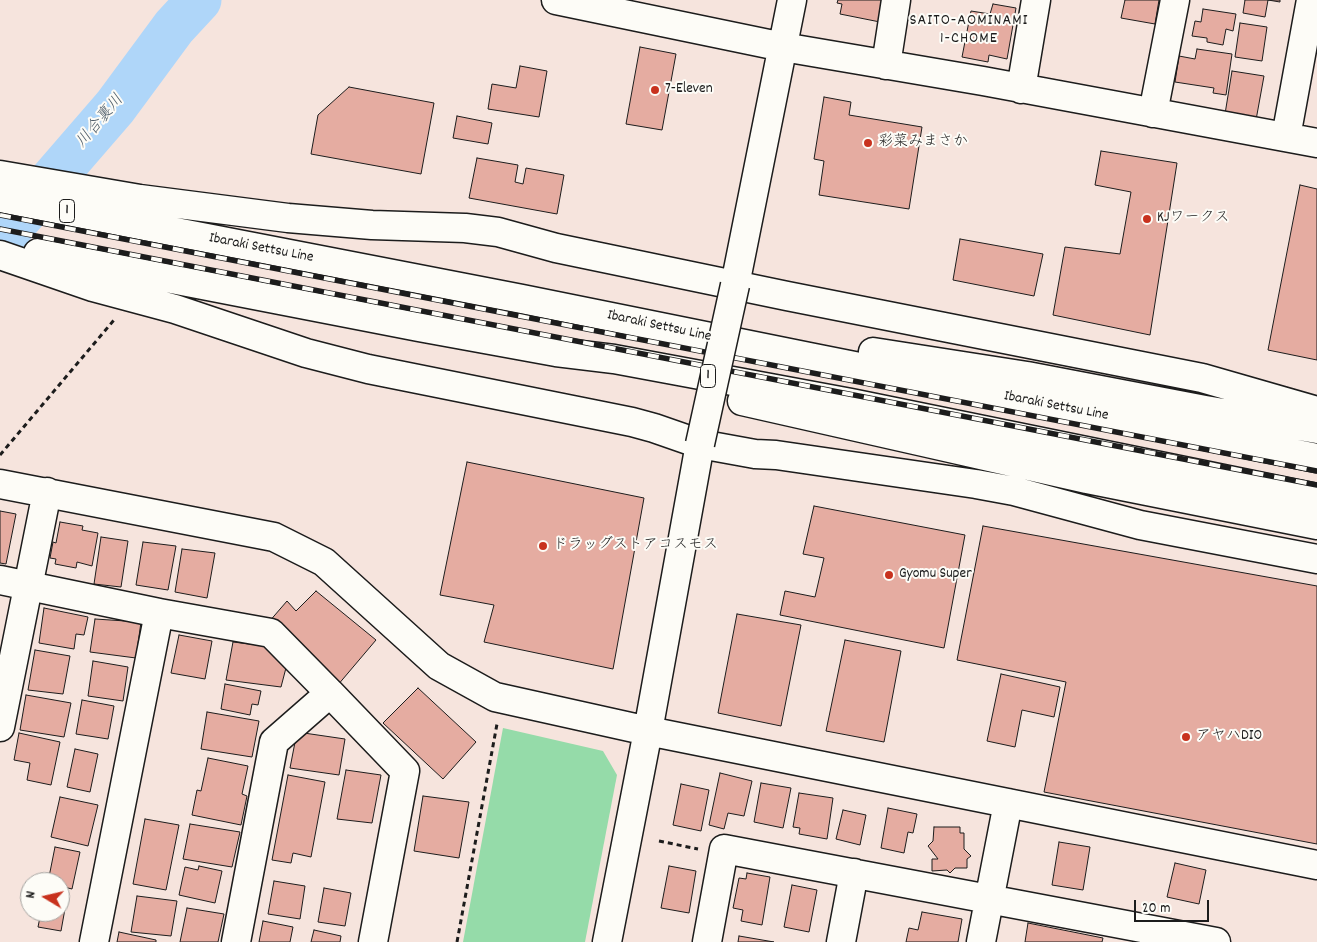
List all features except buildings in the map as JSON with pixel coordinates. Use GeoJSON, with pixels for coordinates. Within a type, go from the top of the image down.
{"type":"FeatureCollection","features":[{"type":"Feature","properties":{"kind":"main road"},"geometry":{"type":"LineString","coordinates":[[556,0],[783,47],[1317,143]]}},
{"type":"Feature","properties":{"kind":"main road"},"geometry":{"type":"LineString","coordinates":[[607,942],[648,731],[700,444],[735,285],[792,0]]}},
{"type":"Feature","properties":{"kind":"main road"},"geometry":{"type":"LineString","coordinates":[[886,64],[896,0]]}},
{"type":"Feature","properties":{"kind":"main road"},"geometry":{"type":"LineString","coordinates":[[1021,89],[1036,0]]}},
{"type":"Feature","properties":{"kind":"main road"},"geometry":{"type":"LineString","coordinates":[[1153,114],[1175,0]]}},
{"type":"Feature","properties":{"kind":"main road"},"geometry":{"type":"LineString","coordinates":[[1286,137],[1311,0]]}},
{"type":"Feature","properties":{"kind":"main road"},"geometry":{"type":"LineString","coordinates":[[0,175],[137,212],[238,213],[381,226],[465,228],[498,232],[556,248],[1193,376],[1317,410]]}},
{"type":"Feature","properties":{"kind":"main road","name":"Ibaraki Settsu Line"},"geometry":{"type":"LineString","coordinates":[[0,198],[137,212],[566,308],[1317,458]]}},
{"type":"Feature","properties":{"kind":"main road","name":"1"},"geometry":{"type":"LineString","coordinates":[[0,246],[95,276],[556,352],[614,359],[850,403],[1317,498]]}},
{"type":"Feature","properties":{"kind":"main road"},"geometry":{"type":"LineString","coordinates":[[0,255],[95,276],[175,309],[306,353],[411,379],[632,422],[700,444],[755,454],[776,455],[1014,491],[1140,525],[1317,559]]}},
{"type":"Feature","properties":{"kind":"main road"},"geometry":{"type":"LineString","coordinates":[[566,308],[585,306],[1027,376],[1317,429]]}},
{"type":"Feature","properties":{"kind":"main road"},"geometry":{"type":"LineString","coordinates":[[556,352],[611,371],[984,456],[1087,479],[1317,525]]}},
{"type":"Feature","properties":{"kind":"main road"},"geometry":{"type":"LineString","coordinates":[[0,484],[274,537],[324,562],[439,666],[495,697],[648,731],[1317,865]]}},
{"type":"Feature","properties":{"kind":"main road"},"geometry":{"type":"LineString","coordinates":[[0,727],[47,492]]}},
{"type":"Feature","properties":{"kind":"main road"},"geometry":{"type":"LineString","coordinates":[[0,580],[270,634],[405,771],[372,942]]}},
{"type":"Feature","properties":{"kind":"main road"},"geometry":{"type":"LineString","coordinates":[[94,942],[159,613]]}},
{"type":"Feature","properties":{"kind":"main road"},"geometry":{"type":"LineString","coordinates":[[236,942],[274,742],[330,693]]}},
{"type":"Feature","properties":{"kind":"main road"},"geometry":{"type":"LineString","coordinates":[[981,942],[1008,803]]}},
{"type":"Feature","properties":{"kind":"main road"},"geometry":{"type":"LineString","coordinates":[[707,942],[724,848],[989,899],[1123,933],[1216,942]]}},
{"type":"Feature","properties":{"kind":"main road"},"geometry":{"type":"LineString","coordinates":[[841,942],[854,873]]}},
{"type":"Feature","properties":{"kind":"path"},"geometry":{"type":"LineString","coordinates":[[0,455],[116,318]]}},
{"type":"Feature","properties":{"kind":"path"},"geometry":{"type":"LineString","coordinates":[[457,942],[498,723]]}},
{"type":"Feature","properties":{"kind":"path"},"geometry":{"type":"LineString","coordinates":[[659,841],[724,853]]}},
{"type":"Feature","properties":{"kind":"green space"},"geometry":{"type":"Polygon","coordinates":[[[503,728],[603,751],[617,775],[585,942],[463,942],[503,728]]]}},
{"type":"Feature","properties":{"kind":"waterway","name":"川合裏川"},"geometry":{"type":"LineString","coordinates":[[0,240],[115,107],[174,27],[199,0]]}},
{"type":"Feature","properties":{"kind":"railway"},"geometry":{"type":"LineString","coordinates":[[0,215],[1317,471]]}},
{"type":"Feature","properties":{"kind":"railway"},"geometry":{"type":"LineString","coordinates":[[0,229],[1317,485]]}},
{"type":"Feature","properties":{"kind":"place","name":"7-Eleven"},"geometry":{"type":"Point","coordinates":[655,90]}},
{"type":"Feature","properties":{"kind":"place","name":"彩菜みまさか"},"geometry":{"type":"Point","coordinates":[868,143]}},
{"type":"Feature","properties":{"kind":"place","name":"KJワークス"},"geometry":{"type":"Point","coordinates":[1147,219]}},
{"type":"Feature","properties":{"kind":"place","name":"ドラッグストアコスモス"},"geometry":{"type":"Point","coordinates":[543,546]}},
{"type":"Feature","properties":{"kind":"place","name":"Gyomu Super"},"geometry":{"type":"Point","coordinates":[889,575]}},
{"type":"Feature","properties":{"kind":"place","name":"アヤハDIO"},"geometry":{"type":"Point","coordinates":[1186,737]}},
{"type":"Feature","properties":{"kind":"district","name":"SAITO-AOMINAMI 1-CHOME"},"geometry":{"type":"Point","coordinates":[969,31]}}]}
